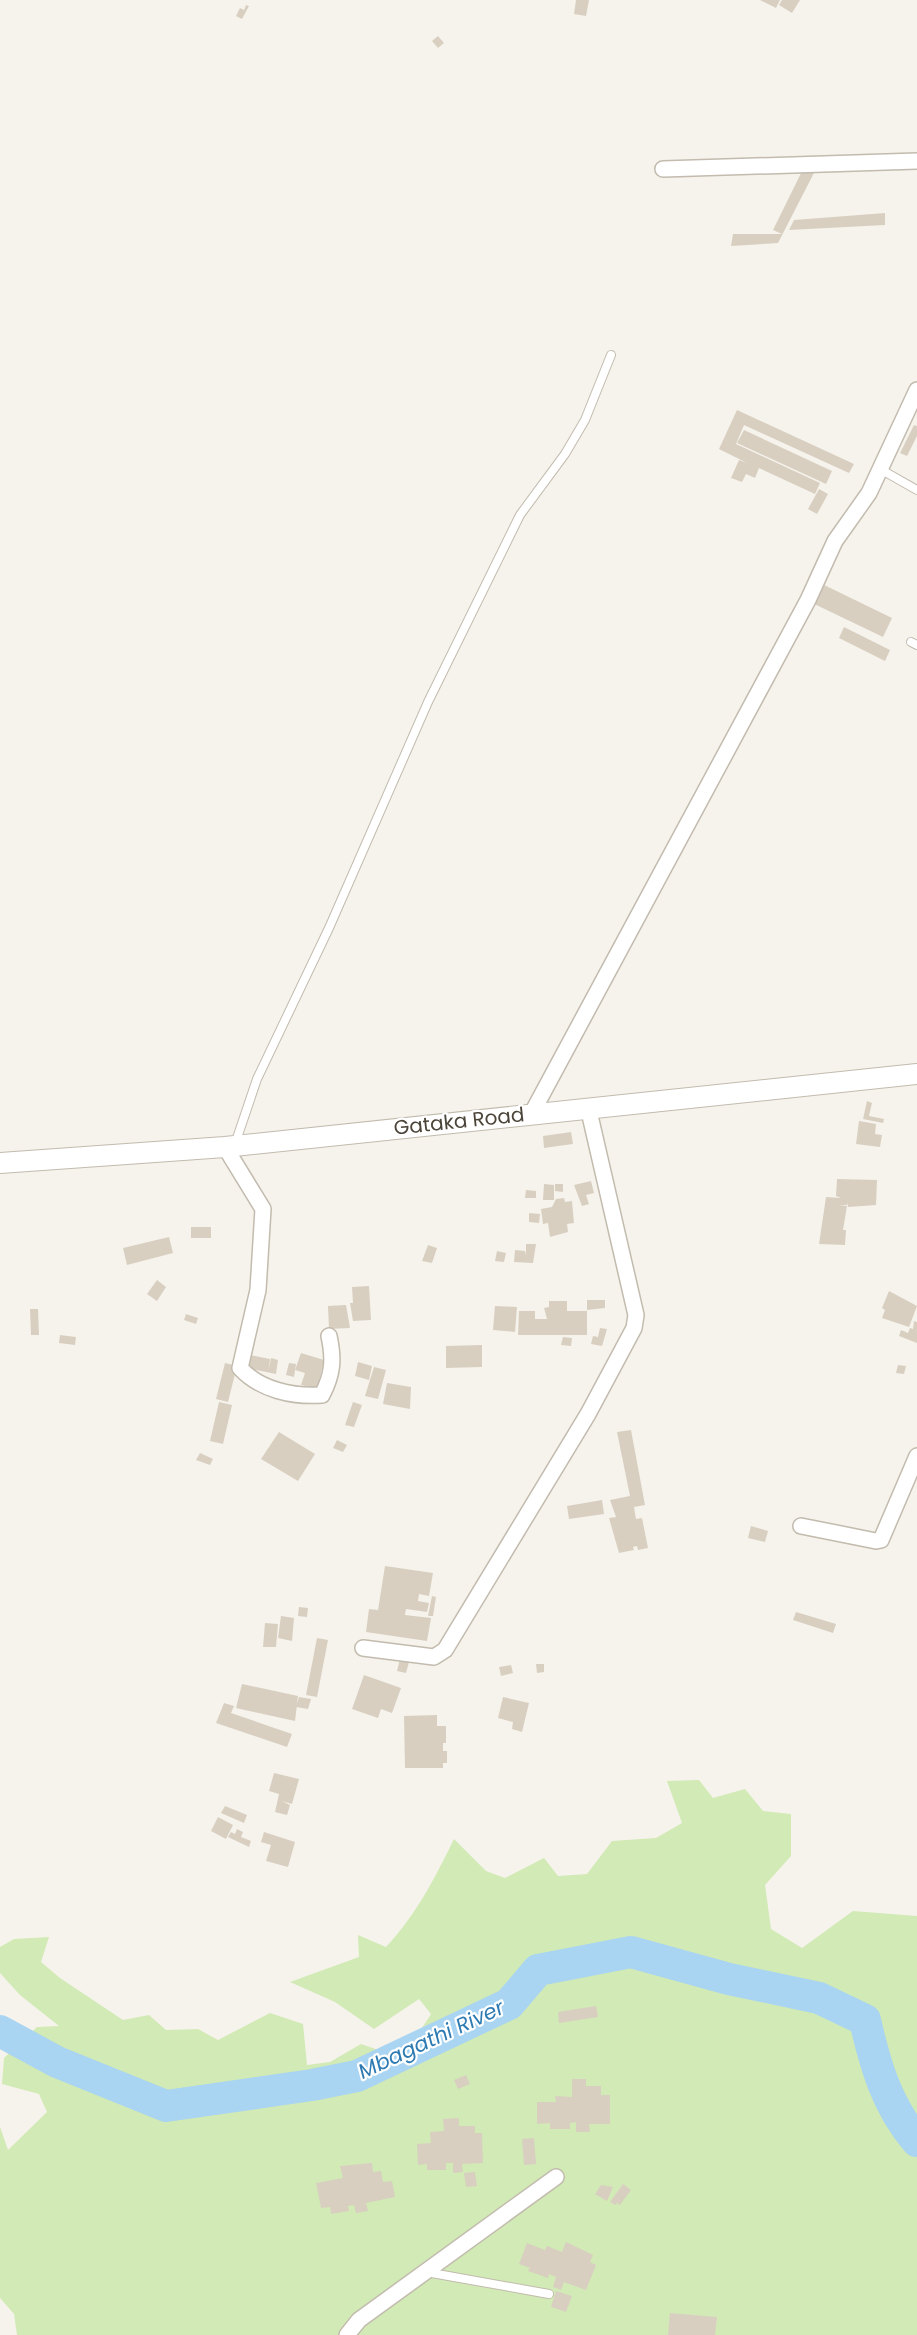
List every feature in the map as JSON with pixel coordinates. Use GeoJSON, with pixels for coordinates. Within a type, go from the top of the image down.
{"type":"FeatureCollection","features":[{"type":"Feature","properties":{"kind":"street"},"geometry":{"type":"LineString","coordinates":[[663,169],[917,161]]}},
{"type":"Feature","properties":{"kind":"street"},"geometry":{"type":"LineString","coordinates":[[532,1113],[802,611],[835,541],[869,493],[917,390]]}},
{"type":"Feature","properties":{"kind":"street","name":"Gataka Road"},"geometry":{"type":"LineString","coordinates":[[0,1163],[230,1146],[917,1074]]}},
{"type":"Feature","properties":{"kind":"street"},"geometry":{"type":"LineString","coordinates":[[363,1648],[434,1657],[445,1650],[588,1414],[634,1328],[636,1315],[588,1107]]}},
{"type":"Feature","properties":{"kind":"street"},"geometry":{"type":"LineString","coordinates":[[230,1146],[263,1209],[258,1290],[240,1368],[260,1384],[303,1396],[322,1395],[330,1380],[334,1360],[329,1336]]}},
{"type":"Feature","properties":{"kind":"street"},"geometry":{"type":"LineString","coordinates":[[801,1526],[876,1541],[881,1540],[917,1456]]}},
{"type":"Feature","properties":{"kind":"street"},"geometry":{"type":"LineString","coordinates":[[346,2335],[359,2320],[556,2177]]}},
{"type":"Feature","properties":{"kind":"lane"},"geometry":{"type":"LineString","coordinates":[[230,1146],[257,1079],[329,928],[429,702],[520,515],[565,454],[585,420],[611,355]]}},
{"type":"Feature","properties":{"kind":"lane"},"geometry":{"type":"LineString","coordinates":[[880,469],[917,490]]}},
{"type":"Feature","properties":{"kind":"lane"},"geometry":{"type":"LineString","coordinates":[[425,2272],[549,2294]]}},
{"type":"Feature","properties":{"kind":"green space"},"geometry":{"type":"Polygon","coordinates":[[[699,1780],[713,1798],[745,1789],[763,1811],[791,1814],[791,1856],[765,1885],[771,1929],[802,1948],[853,1911],[917,1916],[917,2335],[17,2335],[14,2314],[0,2298],[0,2127],[8,2150],[47,2112],[39,2094],[2,2084],[4,2058],[37,2027],[59,2026],[20,1995],[0,1973],[0,1947],[14,1939],[49,1937],[41,1962],[60,1978],[123,2020],[149,2015],[166,2030],[198,2029],[218,2040],[270,2013],[303,2024],[307,2065],[330,2062],[361,2044],[416,2063],[420,2031],[431,2014],[419,1999],[374,2029],[335,2002],[290,1982],[359,1957],[358,1935],[386,1947],[416,1909],[454,1839],[486,1871],[505,1878],[544,1858],[558,1876],[587,1874],[612,1841],[656,1838],[682,1823],[667,1781],[699,1780]]]}},
{"type":"Feature","properties":{"kind":"building"},"geometry":{"type":"Polygon","coordinates":[[[576,0],[589,0],[586,16],[574,14],[576,0]]]}},
{"type":"Feature","properties":{"kind":"building"},"geometry":{"type":"Polygon","coordinates":[[[760,0],[780,0],[776,8],[760,0]]]}},
{"type":"Feature","properties":{"kind":"building"},"geometry":{"type":"Polygon","coordinates":[[[782,0],[800,0],[792,13],[779,5],[782,0]]]}},
{"type":"Feature","properties":{"kind":"building"},"geometry":{"type":"Polygon","coordinates":[[[246,5],[249,6],[242,19],[236,16],[240,8],[244,10],[246,5]]]}},
{"type":"Feature","properties":{"kind":"building"},"geometry":{"type":"Polygon","coordinates":[[[438,36],[444,43],[438,48],[432,41],[438,36]]]}},
{"type":"Feature","properties":{"kind":"building"},"geometry":{"type":"Polygon","coordinates":[[[806,163],[816,169],[778,243],[731,246],[733,234],[782,234],[773,230],[806,163]]]}},
{"type":"Feature","properties":{"kind":"building"},"geometry":{"type":"Polygon","coordinates":[[[885,213],[885,225],[789,230],[794,220],[885,213]]]}},
{"type":"Feature","properties":{"kind":"building"},"geometry":{"type":"Polygon","coordinates":[[[737,410],[854,464],[849,473],[744,425],[736,444],[820,483],[815,494],[759,468],[755,478],[746,474],[742,482],[731,478],[739,460],[747,463],[719,449],[737,410]]]}},
{"type":"Feature","properties":{"kind":"building"},"geometry":{"type":"Polygon","coordinates":[[[914,425],[917,426],[917,436],[907,456],[900,453],[914,425]]]}},
{"type":"Feature","properties":{"kind":"building"},"geometry":{"type":"Polygon","coordinates":[[[744,430],[832,471],[826,484],[737,443],[744,430]]]}},
{"type":"Feature","properties":{"kind":"building"},"geometry":{"type":"Polygon","coordinates":[[[819,489],[828,494],[817,514],[808,509],[819,489]]]}},
{"type":"Feature","properties":{"kind":"building"},"geometry":{"type":"Polygon","coordinates":[[[818,582],[892,618],[883,637],[808,601],[818,582]]]}},
{"type":"Feature","properties":{"kind":"building"},"geometry":{"type":"Polygon","coordinates":[[[844,627],[890,650],[885,661],[839,638],[844,627]]]}},
{"type":"Feature","properties":{"kind":"building"},"geometry":{"type":"Polygon","coordinates":[[[867,1101],[872,1103],[869,1116],[884,1119],[883,1123],[863,1119],[867,1101]]]}},
{"type":"Feature","properties":{"kind":"building"},"geometry":{"type":"Polygon","coordinates":[[[859,1121],[876,1124],[875,1134],[882,1135],[880,1147],[856,1144],[859,1121]]]}},
{"type":"Feature","properties":{"kind":"building"},"geometry":{"type":"Polygon","coordinates":[[[571,1132],[573,1144],[544,1148],[543,1136],[571,1132]]]}},
{"type":"Feature","properties":{"kind":"building"},"geometry":{"type":"Polygon","coordinates":[[[837,1179],[877,1180],[876,1205],[848,1207],[847,1202],[847,1205],[839,1205],[847,1206],[843,1230],[846,1230],[845,1245],[819,1244],[826,1197],[841,1198],[836,1196],[837,1179]]]}},
{"type":"Feature","properties":{"kind":"building"},"geometry":{"type":"Polygon","coordinates":[[[591,1181],[594,1193],[586,1195],[589,1204],[582,1206],[574,1185],[591,1181]]]}},
{"type":"Feature","properties":{"kind":"building"},"geometry":{"type":"Polygon","coordinates":[[[544,1184],[554,1185],[554,1200],[543,1200],[544,1184]]]}},
{"type":"Feature","properties":{"kind":"building"},"geometry":{"type":"Polygon","coordinates":[[[555,1184],[563,1184],[563,1192],[555,1191],[555,1184]]]}},
{"type":"Feature","properties":{"kind":"building"},"geometry":{"type":"Polygon","coordinates":[[[526,1190],[536,1191],[536,1198],[525,1198],[526,1190]]]}},
{"type":"Feature","properties":{"kind":"building"},"geometry":{"type":"Polygon","coordinates":[[[564,1198],[565,1202],[572,1201],[574,1223],[567,1224],[568,1232],[550,1237],[548,1223],[543,1224],[541,1209],[552,1207],[556,1199],[564,1198]]]}},
{"type":"Feature","properties":{"kind":"building"},"geometry":{"type":"Polygon","coordinates":[[[529,1213],[540,1214],[539,1223],[529,1222],[529,1213]]]}},
{"type":"Feature","properties":{"kind":"building"},"geometry":{"type":"Polygon","coordinates":[[[191,1227],[211,1227],[211,1238],[191,1238],[191,1227]]]}},
{"type":"Feature","properties":{"kind":"building"},"geometry":{"type":"Polygon","coordinates":[[[169,1237],[173,1253],[127,1265],[123,1248],[169,1237]]]}},
{"type":"Feature","properties":{"kind":"building"},"geometry":{"type":"Polygon","coordinates":[[[526,1244],[536,1244],[533,1263],[514,1262],[515,1250],[525,1251],[526,1255],[526,1244]]]}},
{"type":"Feature","properties":{"kind":"building"},"geometry":{"type":"Polygon","coordinates":[[[428,1245],[437,1248],[432,1263],[422,1261],[428,1245]]]}},
{"type":"Feature","properties":{"kind":"building"},"geometry":{"type":"Polygon","coordinates":[[[497,1251],[506,1253],[504,1262],[495,1261],[497,1251]]]}},
{"type":"Feature","properties":{"kind":"building"},"geometry":{"type":"Polygon","coordinates":[[[157,1280],[166,1287],[157,1301],[147,1294],[157,1280]]]}},
{"type":"Feature","properties":{"kind":"building"},"geometry":{"type":"Polygon","coordinates":[[[369,1286],[371,1320],[353,1321],[350,1303],[353,1303],[352,1287],[369,1286]]]}},
{"type":"Feature","properties":{"kind":"building"},"geometry":{"type":"Polygon","coordinates":[[[889,1291],[917,1306],[909,1327],[882,1318],[885,1310],[882,1308],[889,1291]]]}},
{"type":"Feature","properties":{"kind":"building"},"geometry":{"type":"Polygon","coordinates":[[[587,1300],[605,1300],[605,1308],[587,1310],[587,1300]]]}},
{"type":"Feature","properties":{"kind":"building"},"geometry":{"type":"Polygon","coordinates":[[[549,1301],[567,1301],[567,1311],[587,1311],[587,1335],[518,1335],[519,1311],[535,1311],[535,1319],[547,1319],[544,1308],[549,1307],[549,1301]]]}},
{"type":"Feature","properties":{"kind":"building"},"geometry":{"type":"Polygon","coordinates":[[[346,1305],[350,1328],[329,1329],[328,1306],[346,1305]]]}},
{"type":"Feature","properties":{"kind":"building"},"geometry":{"type":"Polygon","coordinates":[[[495,1306],[517,1307],[515,1332],[493,1330],[495,1306]]]}},
{"type":"Feature","properties":{"kind":"building"},"geometry":{"type":"Polygon","coordinates":[[[30,1309],[38,1309],[39,1335],[31,1335],[30,1309]]]}},
{"type":"Feature","properties":{"kind":"building"},"geometry":{"type":"Polygon","coordinates":[[[186,1314],[198,1318],[196,1324],[184,1320],[186,1314]]]}},
{"type":"Feature","properties":{"kind":"building"},"geometry":{"type":"Polygon","coordinates":[[[914,1321],[917,1322],[917,1343],[899,1336],[901,1330],[908,1333],[910,1328],[913,1329],[914,1321]]]}},
{"type":"Feature","properties":{"kind":"building"},"geometry":{"type":"Polygon","coordinates":[[[600,1328],[607,1329],[602,1346],[591,1344],[593,1336],[598,1337],[600,1328]]]}},
{"type":"Feature","properties":{"kind":"building"},"geometry":{"type":"Polygon","coordinates":[[[60,1335],[76,1337],[75,1345],[59,1343],[60,1335]]]}},
{"type":"Feature","properties":{"kind":"building"},"geometry":{"type":"Polygon","coordinates":[[[563,1337],[572,1338],[571,1346],[561,1345],[563,1337]]]}},
{"type":"Feature","properties":{"kind":"building"},"geometry":{"type":"Polygon","coordinates":[[[482,1345],[482,1367],[446,1368],[446,1346],[482,1345]]]}},
{"type":"Feature","properties":{"kind":"building"},"geometry":{"type":"Polygon","coordinates":[[[301,1353],[324,1360],[317,1389],[301,1385],[305,1373],[295,1370],[301,1353]]]}},
{"type":"Feature","properties":{"kind":"building"},"geometry":{"type":"Polygon","coordinates":[[[250,1355],[270,1359],[269,1369],[271,1358],[278,1360],[276,1374],[247,1368],[250,1355]]]}},
{"type":"Feature","properties":{"kind":"building"},"geometry":{"type":"Polygon","coordinates":[[[358,1362],[372,1366],[369,1380],[355,1376],[358,1362]]]}},
{"type":"Feature","properties":{"kind":"building"},"geometry":{"type":"Polygon","coordinates":[[[225,1363],[237,1366],[228,1402],[216,1399],[225,1363]]]}},
{"type":"Feature","properties":{"kind":"building"},"geometry":{"type":"Polygon","coordinates":[[[289,1363],[296,1364],[294,1377],[286,1375],[289,1363]]]}},
{"type":"Feature","properties":{"kind":"building"},"geometry":{"type":"Polygon","coordinates":[[[898,1365],[906,1366],[904,1374],[896,1373],[898,1365]]]}},
{"type":"Feature","properties":{"kind":"building"},"geometry":{"type":"Polygon","coordinates":[[[374,1367],[386,1370],[378,1399],[365,1396],[374,1367]]]}},
{"type":"Feature","properties":{"kind":"building"},"geometry":{"type":"Polygon","coordinates":[[[387,1383],[411,1387],[410,1409],[383,1404],[387,1383]]]}},
{"type":"Feature","properties":{"kind":"building"},"geometry":{"type":"Polygon","coordinates":[[[219,1402],[232,1405],[223,1444],[210,1441],[219,1402]]]}},
{"type":"Feature","properties":{"kind":"building"},"geometry":{"type":"Polygon","coordinates":[[[353,1402],[362,1405],[354,1427],[345,1425],[353,1402]]]}},
{"type":"Feature","properties":{"kind":"building"},"geometry":{"type":"Polygon","coordinates":[[[631,1430],[645,1505],[634,1507],[636,1519],[642,1518],[648,1548],[638,1550],[637,1546],[633,1547],[634,1550],[619,1553],[609,1518],[616,1517],[610,1500],[630,1496],[617,1432],[631,1430]]]}},
{"type":"Feature","properties":{"kind":"building"},"geometry":{"type":"Polygon","coordinates":[[[279,1432],[315,1454],[298,1481],[261,1459],[279,1432]]]}},
{"type":"Feature","properties":{"kind":"building"},"geometry":{"type":"Polygon","coordinates":[[[337,1440],[347,1445],[343,1452],[333,1448],[337,1440]]]}},
{"type":"Feature","properties":{"kind":"building"},"geometry":{"type":"Polygon","coordinates":[[[200,1453],[213,1459],[210,1465],[196,1460],[200,1453]]]}},
{"type":"Feature","properties":{"kind":"building"},"geometry":{"type":"Polygon","coordinates":[[[602,1500],[604,1514],[569,1519],[567,1506],[602,1500]]]}},
{"type":"Feature","properties":{"kind":"building"},"geometry":{"type":"Polygon","coordinates":[[[751,1526],[768,1531],[765,1542],[748,1538],[751,1526]]]}},
{"type":"Feature","properties":{"kind":"building"},"geometry":{"type":"Polygon","coordinates":[[[385,1566],[433,1573],[429,1596],[419,1594],[418,1601],[429,1603],[427,1612],[406,1609],[405,1615],[431,1618],[427,1641],[366,1632],[369,1609],[378,1610],[385,1566]]]}},
{"type":"Feature","properties":{"kind":"building"},"geometry":{"type":"Polygon","coordinates":[[[432,1596],[436,1597],[433,1616],[428,1616],[432,1596]]]}},
{"type":"Feature","properties":{"kind":"building"},"geometry":{"type":"Polygon","coordinates":[[[299,1607],[308,1608],[307,1617],[298,1616],[299,1607]]]}},
{"type":"Feature","properties":{"kind":"building"},"geometry":{"type":"Polygon","coordinates":[[[796,1612],[836,1624],[833,1633],[793,1620],[796,1612]]]}},
{"type":"Feature","properties":{"kind":"building"},"geometry":{"type":"Polygon","coordinates":[[[281,1616],[294,1618],[292,1641],[278,1638],[281,1616]]]}},
{"type":"Feature","properties":{"kind":"building"},"geometry":{"type":"Polygon","coordinates":[[[265,1623],[278,1624],[276,1647],[263,1647],[265,1623]]]}},
{"type":"Feature","properties":{"kind":"building"},"geometry":{"type":"Polygon","coordinates":[[[317,1638],[328,1640],[317,1697],[306,1695],[317,1638]]]}},
{"type":"Feature","properties":{"kind":"building"},"geometry":{"type":"Polygon","coordinates":[[[400,1659],[409,1662],[406,1673],[397,1671],[400,1659]]]}},
{"type":"Feature","properties":{"kind":"building"},"geometry":{"type":"Polygon","coordinates":[[[536,1664],[544,1664],[544,1672],[537,1673],[536,1664]]]}},
{"type":"Feature","properties":{"kind":"building"},"geometry":{"type":"Polygon","coordinates":[[[511,1665],[513,1673],[501,1676],[499,1667],[511,1665]]]}},
{"type":"Feature","properties":{"kind":"building"},"geometry":{"type":"Polygon","coordinates":[[[364,1675],[401,1688],[392,1713],[381,1709],[378,1718],[352,1709],[364,1675]]]}},
{"type":"Feature","properties":{"kind":"building"},"geometry":{"type":"Polygon","coordinates":[[[242,1684],[298,1696],[295,1721],[236,1708],[242,1684]]]}},
{"type":"Feature","properties":{"kind":"building"},"geometry":{"type":"Polygon","coordinates":[[[299,1697],[311,1699],[308,1709],[296,1707],[299,1697]]]}},
{"type":"Feature","properties":{"kind":"building"},"geometry":{"type":"Polygon","coordinates":[[[503,1697],[529,1703],[522,1732],[512,1729],[513,1722],[498,1718],[503,1697]]]}},
{"type":"Feature","properties":{"kind":"building"},"geometry":{"type":"Polygon","coordinates":[[[224,1703],[234,1706],[231,1713],[292,1734],[287,1747],[216,1723],[224,1703]]]}},
{"type":"Feature","properties":{"kind":"building"},"geometry":{"type":"Polygon","coordinates":[[[437,1715],[437,1726],[446,1726],[446,1743],[443,1743],[443,1751],[447,1751],[447,1763],[443,1763],[443,1768],[405,1768],[404,1716],[437,1715]]]}},
{"type":"Feature","properties":{"kind":"building"},"geometry":{"type":"Polygon","coordinates":[[[274,1773],[299,1779],[292,1804],[282,1801],[290,1805],[287,1815],[275,1812],[279,1794],[269,1791],[274,1773]]]}},
{"type":"Feature","properties":{"kind":"building"},"geometry":{"type":"Polygon","coordinates":[[[225,1806],[247,1815],[244,1823],[221,1813],[225,1806]]]}},
{"type":"Feature","properties":{"kind":"building"},"geometry":{"type":"Polygon","coordinates":[[[218,1817],[233,1825],[226,1839],[211,1831],[218,1817]]]}},
{"type":"Feature","properties":{"kind":"building"},"geometry":{"type":"Polygon","coordinates":[[[237,1829],[243,1832],[241,1837],[251,1841],[249,1847],[228,1837],[231,1832],[235,1834],[237,1829]]]}},
{"type":"Feature","properties":{"kind":"building"},"geometry":{"type":"Polygon","coordinates":[[[264,1832],[295,1842],[288,1867],[266,1861],[271,1845],[261,1842],[264,1832]]]}},
{"type":"Feature","properties":{"kind":"building"},"geometry":{"type":"Polygon","coordinates":[[[596,2006],[598,2017],[559,2023],[558,2012],[596,2006]]]}},
{"type":"Feature","properties":{"kind":"building"},"geometry":{"type":"Polygon","coordinates":[[[466,2075],[470,2084],[458,2089],[454,2080],[466,2075]]]}},
{"type":"Feature","properties":{"kind":"building"},"geometry":{"type":"Polygon","coordinates":[[[572,2079],[586,2079],[586,2086],[601,2086],[601,2095],[610,2095],[610,2124],[589,2124],[590,2132],[576,2132],[576,2122],[570,2123],[570,2129],[550,2129],[550,2123],[537,2124],[537,2102],[556,2102],[555,2096],[572,2097],[572,2079]]]}},
{"type":"Feature","properties":{"kind":"building"},"geometry":{"type":"Polygon","coordinates":[[[459,2118],[459,2126],[475,2126],[475,2133],[482,2133],[483,2163],[462,2164],[463,2172],[453,2173],[453,2163],[446,2163],[446,2170],[427,2170],[427,2164],[418,2165],[417,2144],[431,2143],[430,2132],[444,2131],[443,2119],[459,2118]]]}},
{"type":"Feature","properties":{"kind":"building"},"geometry":{"type":"Polygon","coordinates":[[[534,2138],[536,2164],[524,2165],[522,2139],[534,2138]]]}},
{"type":"Feature","properties":{"kind":"building"},"geometry":{"type":"Polygon","coordinates":[[[372,2163],[373,2172],[381,2171],[383,2182],[392,2181],[395,2197],[366,2203],[368,2211],[356,2213],[354,2205],[348,2206],[349,2211],[331,2214],[330,2207],[321,2208],[316,2183],[343,2178],[340,2166],[372,2163]]]}},
{"type":"Feature","properties":{"kind":"building"},"geometry":{"type":"Polygon","coordinates":[[[475,2172],[477,2186],[466,2187],[464,2173],[475,2172]]]}},
{"type":"Feature","properties":{"kind":"building"},"geometry":{"type":"Polygon","coordinates":[[[623,2184],[631,2190],[620,2205],[617,2203],[615,2205],[610,2202],[623,2184]]]}},
{"type":"Feature","properties":{"kind":"building"},"geometry":{"type":"Polygon","coordinates":[[[601,2185],[613,2187],[607,2201],[595,2194],[601,2185]]]}},
{"type":"Feature","properties":{"kind":"building"},"geometry":{"type":"Polygon","coordinates":[[[566,2242],[593,2255],[590,2262],[596,2265],[586,2290],[564,2282],[561,2290],[553,2287],[556,2277],[549,2274],[548,2278],[528,2271],[530,2268],[519,2264],[527,2243],[545,2250],[547,2246],[562,2252],[566,2242]]]}},
{"type":"Feature","properties":{"kind":"building"},"geometry":{"type":"Polygon","coordinates":[[[556,2291],[572,2296],[566,2312],[551,2307],[556,2291]]]}},
{"type":"Feature","properties":{"kind":"building"},"geometry":{"type":"Polygon","coordinates":[[[670,2313],[717,2317],[715,2335],[668,2335],[670,2313]]]}},
{"type":"Feature","properties":{"kind":"waterway","name":"Mbagathi River"},"geometry":{"type":"LineString","coordinates":[[0,2031],[57,2062],[166,2106],[312,2085],[357,2076],[509,2004],[538,1970],[631,1952],[729,1979],[819,1998],[865,2020],[883,2084],[898,2114],[917,2141]]}}]}
